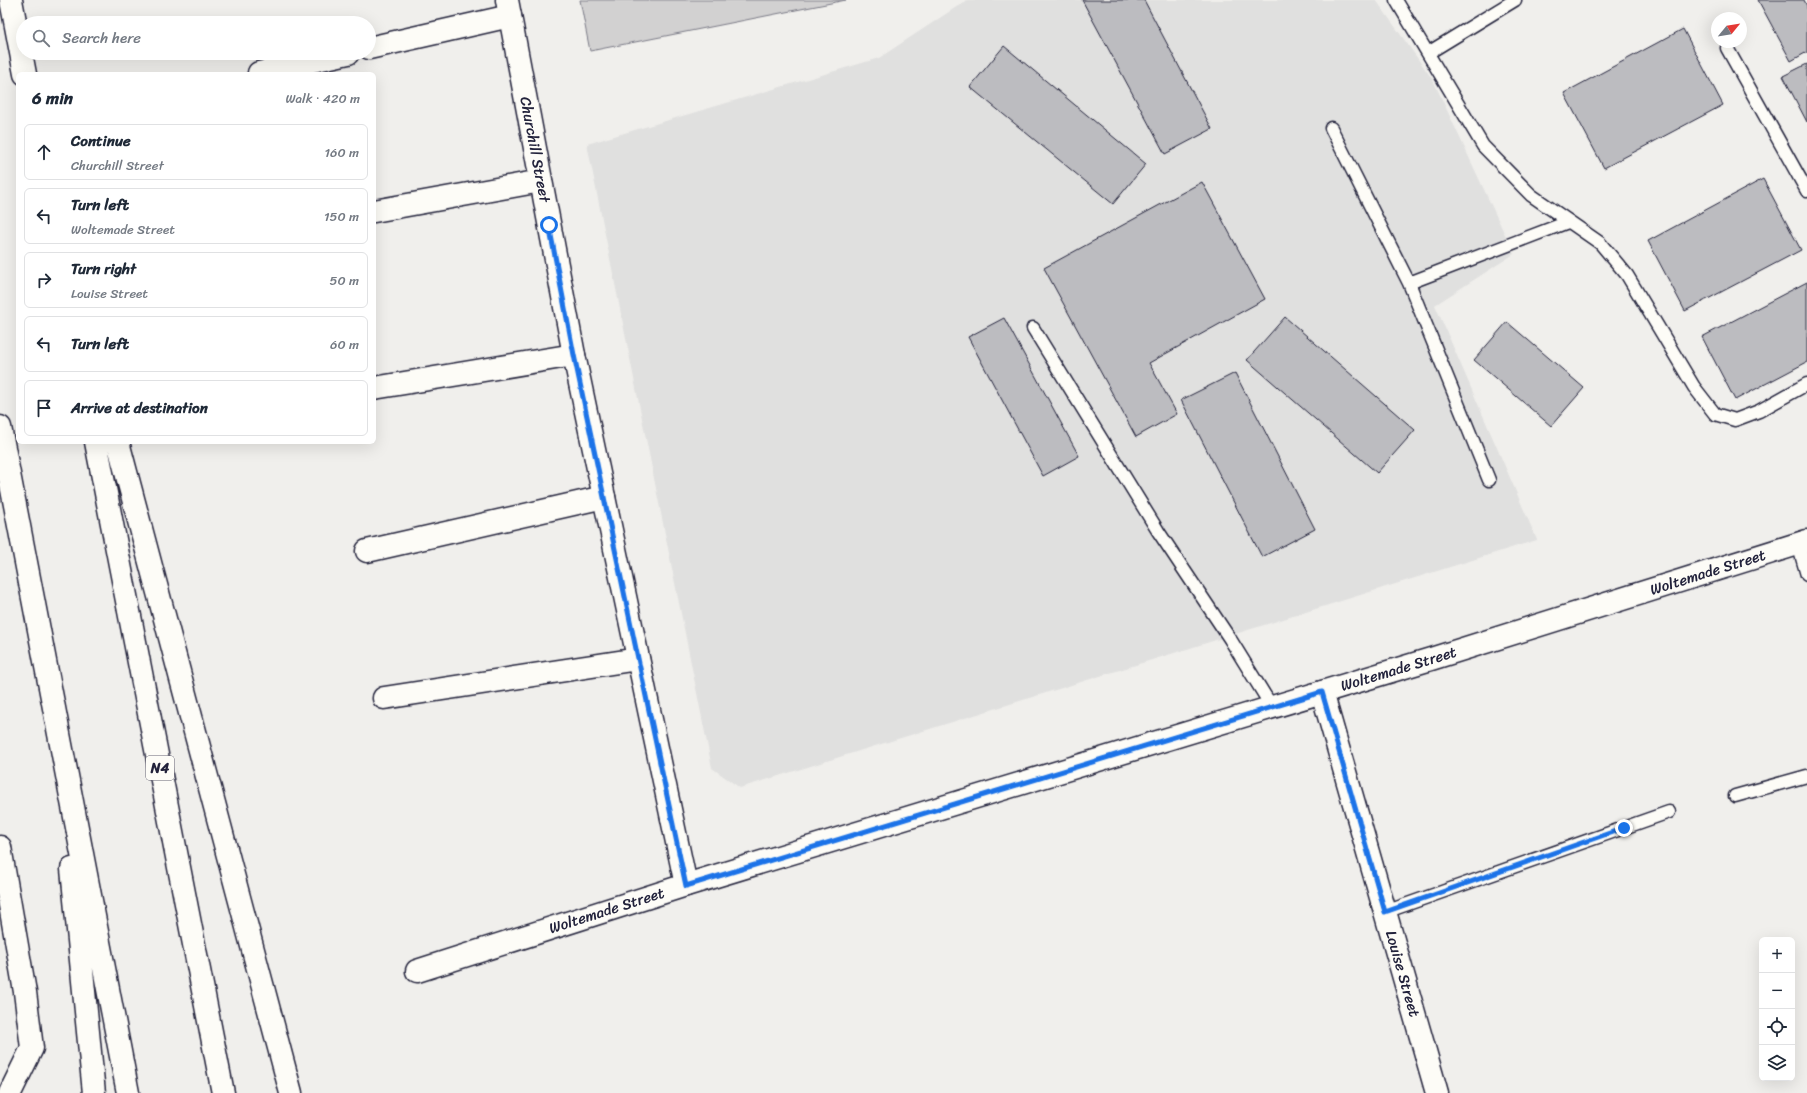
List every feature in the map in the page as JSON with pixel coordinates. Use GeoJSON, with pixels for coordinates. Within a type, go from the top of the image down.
{"type":"FeatureCollection","features":[{"type":"Feature","properties":{"kind":"main road"},"geometry":{"type":"LineString","coordinates":[[11,0],[16,26]]}},
{"type":"Feature","properties":{"kind":"main road"},"geometry":{"type":"LineString","coordinates":[[376,46],[508,8]]}},
{"type":"Feature","properties":{"kind":"main road","name":"Churchill Street"},"geometry":{"type":"LineString","coordinates":[[508,8],[574,355],[686,886]]}},
{"type":"Feature","properties":{"kind":"main road"},"geometry":{"type":"LineString","coordinates":[[22,60],[25,72]]}},
{"type":"Feature","properties":{"kind":"main road"},"geometry":{"type":"LineString","coordinates":[[263,72],[317,60]]}},
{"type":"Feature","properties":{"kind":"main road"},"geometry":{"type":"LineString","coordinates":[[376,211],[541,181]]}},
{"type":"Feature","properties":{"kind":"main road"},"geometry":{"type":"LineString","coordinates":[[376,388],[574,355]]}},
{"type":"Feature","properties":{"kind":"main road"},"geometry":{"type":"LineString","coordinates":[[0,427],[128,1093]]}},
{"type":"Feature","properties":{"kind":"main road","name":"N4"},"geometry":{"type":"LineString","coordinates":[[96,444],[223,1093]]}},
{"type":"Feature","properties":{"kind":"main road"},"geometry":{"type":"LineString","coordinates":[[119,444],[291,1093]]}},
{"type":"Feature","properties":{"kind":"main road"},"geometry":{"type":"LineString","coordinates":[[367,551],[604,497]]}},
{"type":"Feature","properties":{"kind":"main road","name":"Woltemade Street"},"geometry":{"type":"LineString","coordinates":[[417,971],[686,886],[1322,692],[1432,660],[1802,542]]}},
{"type":"Feature","properties":{"kind":"main road"},"geometry":{"type":"LineString","coordinates":[[384,698],[638,659]]}},
{"type":"Feature","properties":{"kind":"main road","name":"Louise Street"},"geometry":{"type":"LineString","coordinates":[[1322,692],[1437,1093]]}},
{"type":"Feature","properties":{"kind":"main road"},"geometry":{"type":"LineString","coordinates":[[59,735],[94,1093]]}},
{"type":"Feature","properties":{"kind":"main road"},"geometry":{"type":"LineString","coordinates":[[0,847],[25,992],[32,1048],[11,1092]]}},
{"type":"Feature","properties":{"kind":"lane"},"geometry":{"type":"LineString","coordinates":[[1396,0],[1483,146],[1531,195],[1600,243],[1627,275],[1694,387],[1716,414],[1735,420],[1759,411],[1807,384]]}},
{"type":"Feature","properties":{"kind":"lane"},"geometry":{"type":"LineString","coordinates":[[1428,53],[1515,0]]}},
{"type":"Feature","properties":{"kind":"lane"},"geometry":{"type":"LineString","coordinates":[[1727,48],[1807,191]]}},
{"type":"Feature","properties":{"kind":"lane"},"geometry":{"type":"LineString","coordinates":[[1332,128],[1409,283],[1489,480]]}},
{"type":"Feature","properties":{"kind":"lane"},"geometry":{"type":"LineString","coordinates":[[1409,283],[1568,222]]}},
{"type":"Feature","properties":{"kind":"lane"},"geometry":{"type":"LineString","coordinates":[[1033,328],[1158,531],[1225,631],[1272,708]]}},
{"type":"Feature","properties":{"kind":"lane"},"geometry":{"type":"LineString","coordinates":[[1802,542],[1807,575]]}},
{"type":"Feature","properties":{"kind":"lane"},"geometry":{"type":"LineString","coordinates":[[1735,796],[1807,776]]}},
{"type":"Feature","properties":{"kind":"lane"},"geometry":{"type":"LineString","coordinates":[[1385,912],[1669,812]]}},
{"type":"Feature","properties":{"kind":"shaded area"},"geometry":{"type":"Polygon","coordinates":[[[580,0],[846,0],[590,51],[580,0]]]}},
{"type":"Feature","properties":{"kind":"shaded area"},"geometry":{"type":"Polygon","coordinates":[[[967,0],[1376,0],[1433,80],[1514,254],[1435,305],[1537,540],[740,788],[712,768],[587,144],[879,58],[967,0]]]}},
{"type":"Feature","properties":{"kind":"building"},"geometry":{"type":"Polygon","coordinates":[[[1082,0],[1144,0],[1212,129],[1165,154],[1082,0]]]}},
{"type":"Feature","properties":{"kind":"building"},"geometry":{"type":"Polygon","coordinates":[[[1758,0],[1804,0],[1807,6],[1807,52],[1791,61],[1758,0]]]}},
{"type":"Feature","properties":{"kind":"building"},"geometry":{"type":"Polygon","coordinates":[[[1683,29],[1723,105],[1604,168],[1564,93],[1683,29]]]}},
{"type":"Feature","properties":{"kind":"building"},"geometry":{"type":"Polygon","coordinates":[[[1004,46],[1146,164],[1113,204],[970,87],[1004,46]]]}},
{"type":"Feature","properties":{"kind":"building"},"geometry":{"type":"Polygon","coordinates":[[[1807,64],[1807,122],[1783,76],[1807,64]]]}},
{"type":"Feature","properties":{"kind":"building"},"geometry":{"type":"Polygon","coordinates":[[[1763,179],[1801,250],[1685,311],[1648,241],[1763,179]]]}},
{"type":"Feature","properties":{"kind":"building"},"geometry":{"type":"Polygon","coordinates":[[[1202,182],[1265,299],[1149,363],[1177,414],[1136,437],[1044,268],[1202,182]]]}},
{"type":"Feature","properties":{"kind":"building"},"geometry":{"type":"Polygon","coordinates":[[[1807,282],[1807,362],[1735,400],[1702,337],[1807,282]]]}},
{"type":"Feature","properties":{"kind":"building"},"geometry":{"type":"Polygon","coordinates":[[[1285,317],[1415,430],[1377,473],[1247,360],[1285,317]]]}},
{"type":"Feature","properties":{"kind":"building"},"geometry":{"type":"Polygon","coordinates":[[[1004,318],[1079,456],[1043,476],[968,337],[1004,318]]]}},
{"type":"Feature","properties":{"kind":"building"},"geometry":{"type":"Polygon","coordinates":[[[1507,322],[1584,388],[1551,426],[1474,360],[1507,322]]]}},
{"type":"Feature","properties":{"kind":"building"},"geometry":{"type":"Polygon","coordinates":[[[1235,373],[1315,529],[1262,557],[1181,400],[1235,373]]]}},
{"type":"Feature","properties":{"kind":"route"},"geometry":{"type":"LineString","coordinates":[[549,225],[574,355],[686,886],[1322,692],[1385,912],[1624,828]]}}]}
